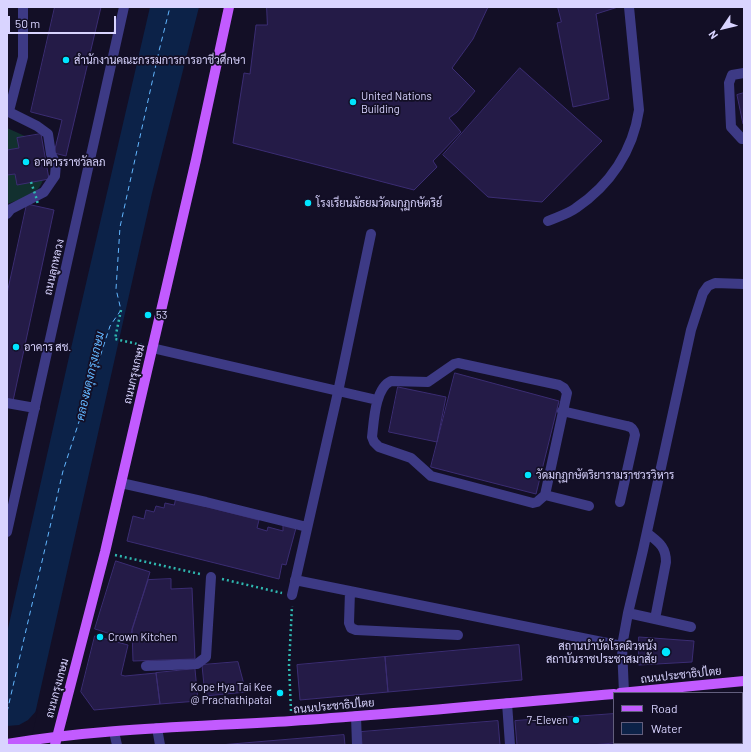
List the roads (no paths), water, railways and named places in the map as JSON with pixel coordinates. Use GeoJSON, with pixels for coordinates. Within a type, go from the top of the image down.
{"type":"FeatureCollection","features":[{"type":"Feature","properties":{"kind":"main road","name":"ถนนกรุงเกษม"},"geometry":{"type":"LineString","coordinates":[[56,741],[105,552],[196,160],[229,7]]}},
{"type":"Feature","properties":{"kind":"main road","name":"ถนนประชาธิปไตย"},"geometry":{"type":"LineString","coordinates":[[634,692],[744,681]]}},
{"type":"Feature","properties":{"kind":"main road","name":"ถนนประชาธิปไตย"},"geometry":{"type":"LineString","coordinates":[[7,744],[40,739],[56,741],[114,732],[157,728],[291,721],[613,694]]}},
{"type":"Feature","properties":{"kind":"street"},"geometry":{"type":"LineString","coordinates":[[7,214],[11,209],[44,192],[55,176],[56,164],[51,154],[48,134],[37,126],[8,111],[23,57],[23,7]]}},
{"type":"Feature","properties":{"kind":"street","name":"ถนนลูกหลวง"},"geometry":{"type":"LineString","coordinates":[[7,532],[124,7]]}},
{"type":"Feature","properties":{"kind":"street"},"geometry":{"type":"LineString","coordinates":[[548,221],[575,209],[596,192],[613,174],[629,146],[637,126],[639,110],[629,7]]}},
{"type":"Feature","properties":{"kind":"street"},"geometry":{"type":"LineString","coordinates":[[744,73],[732,75],[729,83],[731,127],[742,139],[744,139]]}},
{"type":"Feature","properties":{"kind":"street"},"geometry":{"type":"LineString","coordinates":[[292,595],[338,392],[371,234]]}},
{"type":"Feature","properties":{"kind":"street"},"geometry":{"type":"LineString","coordinates":[[624,692],[622,646],[628,613],[691,330],[703,293],[708,286],[715,283],[744,284]]}},
{"type":"Feature","properties":{"kind":"street"},"geometry":{"type":"LineString","coordinates":[[152,348],[377,400]]}},
{"type":"Feature","properties":{"kind":"street"},"geometry":{"type":"LineString","coordinates":[[458,363],[559,385],[564,388],[567,393],[545,495],[537,502],[533,503],[431,476],[411,458],[379,447],[374,442],[372,436],[377,400],[383,386],[386,383],[391,381],[428,382],[454,364],[458,363]]}},
{"type":"Feature","properties":{"kind":"street"},"geometry":{"type":"LineString","coordinates":[[7,403],[35,408]]}},
{"type":"Feature","properties":{"kind":"street"},"geometry":{"type":"LineString","coordinates":[[562,411],[627,426],[632,428],[634,431],[635,435],[620,502]]}},
{"type":"Feature","properties":{"kind":"street"},"geometry":{"type":"LineString","coordinates":[[121,483],[307,527]]}},
{"type":"Feature","properties":{"kind":"street"},"geometry":{"type":"LineString","coordinates":[[545,495],[589,506]]}},
{"type":"Feature","properties":{"kind":"street"},"geometry":{"type":"LineString","coordinates":[[647,533],[662,546],[666,554],[666,562],[655,618]]}},
{"type":"Feature","properties":{"kind":"street"},"geometry":{"type":"LineString","coordinates":[[146,666],[197,664],[206,657],[211,577]]}},
{"type":"Feature","properties":{"kind":"street"},"geometry":{"type":"LineString","coordinates":[[295,580],[622,646]]}},
{"type":"Feature","properties":{"kind":"street"},"geometry":{"type":"LineString","coordinates":[[350,591],[349,623],[351,628],[356,630],[458,635]]}},
{"type":"Feature","properties":{"kind":"street"},"geometry":{"type":"LineString","coordinates":[[628,613],[691,627]]}},
{"type":"Feature","properties":{"kind":"street"},"geometry":{"type":"LineString","coordinates":[[506,703],[510,745]]}},
{"type":"Feature","properties":{"kind":"street"},"geometry":{"type":"LineString","coordinates":[[356,716],[357,745]]}},
{"type":"Feature","properties":{"kind":"street"},"geometry":{"type":"LineString","coordinates":[[157,728],[160,745]]}},
{"type":"Feature","properties":{"kind":"street"},"geometry":{"type":"LineString","coordinates":[[114,732],[117,745]]}},
{"type":"Feature","properties":{"kind":"water","name":"คลองผดุงกรุงเกษม"},"geometry":{"type":"Polygon","coordinates":[[[150,7],[199,7],[152,193],[28,745],[7,745],[7,633],[150,7]]]}},
{"type":"Feature","properties":{"kind":"place","name":"สำนักงานคณะกรรมการการอาชีวศึกษา"},"geometry":{"type":"Point","coordinates":[66,60]}},
{"type":"Feature","properties":{"kind":"place","name":"United Nations Building"},"geometry":{"type":"Point","coordinates":[353,102]}},
{"type":"Feature","properties":{"kind":"place","name":"อาคารราชวัลลภ"},"geometry":{"type":"Point","coordinates":[26,162]}},
{"type":"Feature","properties":{"kind":"place","name":"โรงเรียนมัธยมวัดมกุฏกษัตริย์"},"geometry":{"type":"Point","coordinates":[308,203]}},
{"type":"Feature","properties":{"kind":"place","name":"53"},"geometry":{"type":"Point","coordinates":[148,315]}},
{"type":"Feature","properties":{"kind":"place","name":"อาคาร สช."},"geometry":{"type":"Point","coordinates":[16,347]}},
{"type":"Feature","properties":{"kind":"place","name":"วัดมกุฏกษัตริยารามราชวรวิหาร"},"geometry":{"type":"Point","coordinates":[528,475]}},
{"type":"Feature","properties":{"kind":"place","name":"Crown Kitchen"},"geometry":{"type":"Point","coordinates":[100,637]}},
{"type":"Feature","properties":{"kind":"place","name":"สถานบำบัดโรคผิวหนัง สถาบันราชประชาสมาสัย"},"geometry":{"type":"Point","coordinates":[666,652]}},
{"type":"Feature","properties":{"kind":"place","name":"Kope Hya Tai Kee @ Prachathipatai"},"geometry":{"type":"Point","coordinates":[280,693]}},
{"type":"Feature","properties":{"kind":"place","name":"7-Eleven"},"geometry":{"type":"Point","coordinates":[576,720]}}]}
